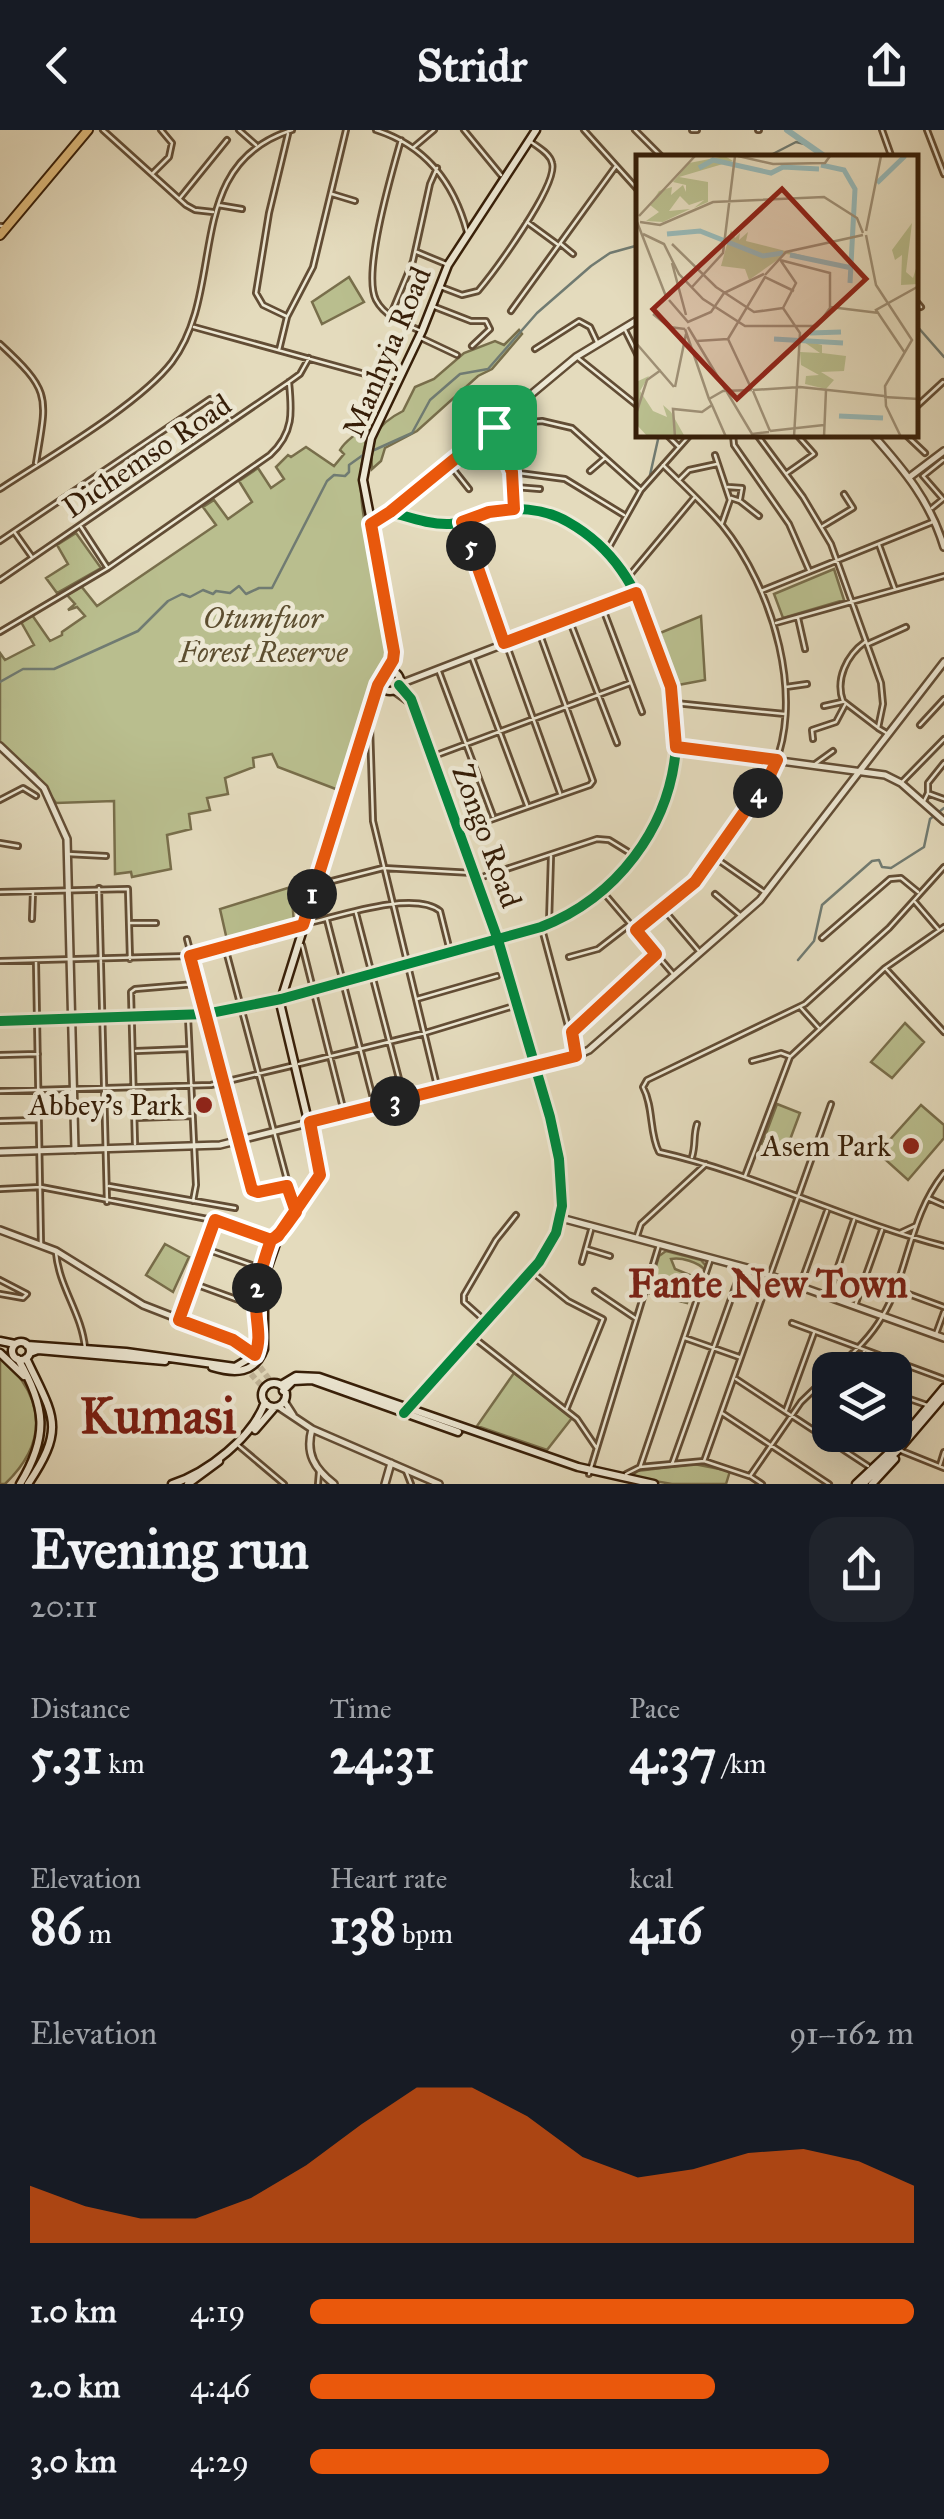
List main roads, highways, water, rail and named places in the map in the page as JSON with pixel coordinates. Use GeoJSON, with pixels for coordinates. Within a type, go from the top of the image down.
{"type":"FeatureCollection","features":[{"type":"Feature","properties":{"kind":"highway"},"geometry":{"type":"LineString","coordinates":[[0,229],[82,131]]}},
{"type":"Feature","properties":{"kind":"main road","name":"Manhyia Road"},"geometry":{"type":"LineString","coordinates":[[398,683],[392,630],[364,494],[364,466],[371,438],[421,334],[448,265],[536,130]]}},
{"type":"Feature","properties":{"kind":"main road"},"geometry":{"type":"LineString","coordinates":[[257,1362],[256,1307],[261,1268],[274,1238],[320,1175],[281,999],[360,738],[393,660]]}},
{"type":"Feature","properties":{"kind":"main road"},"geometry":{"type":"LineString","coordinates":[[384,675],[398,683]]}},
{"type":"Feature","properties":{"kind":"main road"},"geometry":{"type":"LineString","coordinates":[[384,675],[382,686],[398,683]]}},
{"type":"Feature","properties":{"kind":"main road"},"geometry":{"type":"LineString","coordinates":[[370,711],[398,683]]}},
{"type":"Feature","properties":{"kind":"main road"},"geometry":{"type":"LineString","coordinates":[[360,738],[372,739]]}},
{"type":"Feature","properties":{"kind":"main road"},"geometry":{"type":"LineString","coordinates":[[25,1354],[38,1350],[111,1356],[202,1364],[247,1373],[264,1349],[264,1278],[274,1238]]}},
{"type":"Feature","properties":{"kind":"main road"},"geometry":{"type":"LineString","coordinates":[[0,1347],[25,1354],[85,1348],[235,1367],[257,1362]]}},
{"type":"Feature","properties":{"kind":"main road"},"geometry":{"type":"LineString","coordinates":[[0,1347],[32,1385]]}},
{"type":"Feature","properties":{"kind":"main road"},"geometry":{"type":"LineString","coordinates":[[14,1348],[25,1354],[50,1406],[53,1422],[52,1438],[28,1484]]}},
{"type":"Feature","properties":{"kind":"main road"},"geometry":{"type":"LineString","coordinates":[[20,1484],[38,1450],[43,1424],[25,1354]]}},
{"type":"Feature","properties":{"kind":"main road"},"geometry":{"type":"LineString","coordinates":[[172,1484],[184,1483],[238,1445],[279,1406],[282,1388],[291,1379],[319,1377],[405,1411],[590,1472],[654,1484]]}},
{"type":"Feature","properties":{"kind":"main road"},"geometry":{"type":"LineString","coordinates":[[184,1483],[257,1421],[265,1402],[266,1384],[282,1388]]}},
{"type":"Feature","properties":{"kind":"main road"},"geometry":{"type":"LineString","coordinates":[[912,1429],[944,1388]]}},
{"type":"Feature","properties":{"kind":"main road"},"geometry":{"type":"LineString","coordinates":[[912,1432],[944,1396]]}},
{"type":"Feature","properties":{"kind":"main road"},"geometry":{"type":"LineString","coordinates":[[265,1402],[279,1406]]}},
{"type":"Feature","properties":{"kind":"main road"},"geometry":{"type":"LineString","coordinates":[[866,1479],[893,1462],[896,1452]]}},
{"type":"Feature","properties":{"kind":"main road"},"geometry":{"type":"LineString","coordinates":[[622,1479],[637,1484]]}},
{"type":"Feature","properties":{"kind":"waterway"},"geometry":{"type":"LineString","coordinates":[[787,130],[823,155]]}},
{"type":"Feature","properties":{"kind":"waterway"},"geometry":{"type":"LineString","coordinates":[[771,155],[796,142],[809,145]]}},
{"type":"Feature","properties":{"kind":"waterway"},"geometry":{"type":"LineString","coordinates":[[372,451],[412,433],[430,400],[460,374],[488,369],[537,313],[591,266],[610,253],[636,246]]}},
{"type":"Feature","properties":{"kind":"waterway"},"geometry":{"type":"LineString","coordinates":[[919,328],[944,357]]}},
{"type":"Feature","properties":{"kind":"waterway"},"geometry":{"type":"LineString","coordinates":[[650,475],[658,438]]}},
{"type":"Feature","properties":{"kind":"waterway"},"geometry":{"type":"LineString","coordinates":[[0,682],[23,669],[54,669],[138,631],[168,601],[182,594],[190,597],[203,590],[230,593],[239,586],[246,594],[272,588],[327,481],[334,475],[345,476],[349,465],[363,455]]}},
{"type":"Feature","properties":{"kind":"waterway"},"geometry":{"type":"LineString","coordinates":[[798,960],[814,941],[822,905],[872,861],[879,860],[882,867],[891,868],[924,847],[930,819],[944,808]]}},
{"type":"Feature","properties":{"kind":"tunnel"},"geometry":{"type":"LineString","coordinates":[[260,1367],[269,1379]]}},
{"type":"Feature","properties":{"kind":"tunnel"},"geometry":{"type":"LineString","coordinates":[[251,1374],[261,1385]]}},
{"type":"Feature","properties":{"kind":"place","name":"Abbey's Park"},"geometry":{"type":"Point","coordinates":[204,1105]}},
{"type":"Feature","properties":{"kind":"place","name":"Asem Park"},"geometry":{"type":"Point","coordinates":[911,1146]}},
{"type":"Feature","properties":{"kind":"district","name":"Fante New Town"},"geometry":{"type":"Point","coordinates":[768,1283]}},
{"type":"Feature","properties":{"kind":"district","name":"Kumasi"},"geometry":{"type":"Point","coordinates":[158,1416]}},
{"type":"Feature","properties":{"kind":"park label","name":"Otumfuor Forest Reserve"},"geometry":{"type":"Point","coordinates":[263,635]}}]}
